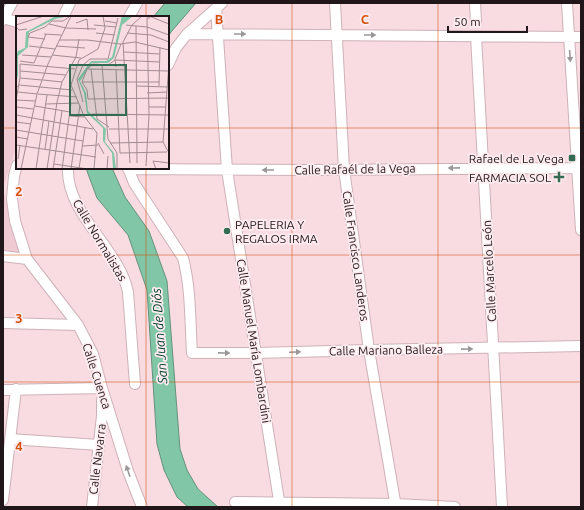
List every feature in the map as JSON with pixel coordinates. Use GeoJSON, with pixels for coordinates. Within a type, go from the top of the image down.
{"type":"FeatureCollection","features":[{"type":"Feature","properties":{"kind":"street"},"geometry":{"type":"LineString","coordinates":[[12,3],[3,19],[16,22]]}},
{"type":"Feature","properties":{"kind":"street"},"geometry":{"type":"LineString","coordinates":[[64,16],[70,3]]}},
{"type":"Feature","properties":{"kind":"street"},"geometry":{"type":"LineString","coordinates":[[130,16],[137,3]]}},
{"type":"Feature","properties":{"kind":"street","name":"Calle Francisco Landeros"},"geometry":{"type":"LineString","coordinates":[[336,3],[344,169],[369,350],[396,506]]}},
{"type":"Feature","properties":{"kind":"street"},"geometry":{"type":"LineString","coordinates":[[475,3],[476,21]]}},
{"type":"Feature","properties":{"kind":"street"},"geometry":{"type":"LineString","coordinates":[[567,3],[579,168],[581,230]]}},
{"type":"Feature","properties":{"kind":"street"},"geometry":{"type":"LineString","coordinates":[[169,63],[176,48],[187,34],[219,6]]}},
{"type":"Feature","properties":{"kind":"street","name":"Calle Manuel María Lombardini"},"geometry":{"type":"LineString","coordinates":[[219,6],[218,34],[228,170],[279,505]]}},
{"type":"Feature","properties":{"kind":"street"},"geometry":{"type":"LineString","coordinates":[[187,34],[581,37]]}},
{"type":"Feature","properties":{"kind":"street","name":"Calle Marcelo León"},"geometry":{"type":"LineString","coordinates":[[476,36],[502,507]]}},
{"type":"Feature","properties":{"kind":"street","name":"Calle Rafaél de la Vega"},"geometry":{"type":"LineString","coordinates":[[128,169],[228,170],[579,168]]}},
{"type":"Feature","properties":{"kind":"street"},"geometry":{"type":"LineString","coordinates":[[3,256],[27,259],[15,221],[12,199],[16,169]]}},
{"type":"Feature","properties":{"kind":"street","name":"Calle Normalistas"},"geometry":{"type":"LineString","coordinates":[[68,169],[67,175],[70,189],[76,204],[126,281],[135,384]]}},
{"type":"Feature","properties":{"kind":"street","name":"Calle Mariano Balleza"},"geometry":{"type":"LineString","coordinates":[[128,169],[134,183],[183,258],[188,289],[192,353],[581,346]]}},
{"type":"Feature","properties":{"kind":"street","name":"Calle Cuenca"},"geometry":{"type":"LineString","coordinates":[[27,259],[78,325],[92,354],[128,471],[142,507]]}},
{"type":"Feature","properties":{"kind":"street"},"geometry":{"type":"LineString","coordinates":[[3,323],[78,325]]}},
{"type":"Feature","properties":{"kind":"street"},"geometry":{"type":"LineString","coordinates":[[3,390],[102,388]]}},
{"type":"Feature","properties":{"kind":"street","name":"Calle Navarra"},"geometry":{"type":"LineString","coordinates":[[92,507],[102,416],[102,388]]}},
{"type":"Feature","properties":{"kind":"street"},"geometry":{"type":"LineString","coordinates":[[3,500],[16,389]]}},
{"type":"Feature","properties":{"kind":"street"},"geometry":{"type":"LineString","coordinates":[[10,438],[99,446]]}},
{"type":"Feature","properties":{"kind":"street"},"geometry":{"type":"LineString","coordinates":[[235,502],[279,505],[455,507]]}},
{"type":"Feature","properties":{"kind":"shaded area"},"geometry":{"type":"Polygon","coordinates":[[[16,22],[16,148],[3,188],[3,23],[16,22]]]}},
{"type":"Feature","properties":{"kind":"shaded area"},"geometry":{"type":"Polygon","coordinates":[[[3,188],[20,255],[3,254],[3,188]]]}},
{"type":"Feature","properties":{"kind":"water"},"geometry":{"type":"Polygon","coordinates":[[[165,3],[196,3],[169,35],[169,16],[154,16],[165,3]]]}},
{"type":"Feature","properties":{"kind":"water","name":"San Juan de Diós"},"geometry":{"type":"Polygon","coordinates":[[[87,169],[112,169],[125,197],[149,231],[167,281],[180,449],[187,470],[198,489],[218,507],[188,507],[177,497],[164,470],[157,444],[147,290],[128,235],[97,198],[87,169]]]}},
{"type":"Feature","properties":{"kind":"place","name":"Rafael de La Vega"},"geometry":{"type":"Point","coordinates":[572,158]}},
{"type":"Feature","properties":{"kind":"place","name":"FARMACIA SOL"},"geometry":{"type":"Point","coordinates":[559,177]}},
{"type":"Feature","properties":{"kind":"place","name":"PAPELERIA Y REGALOS IRMA"},"geometry":{"type":"Point","coordinates":[227,231]}}]}
